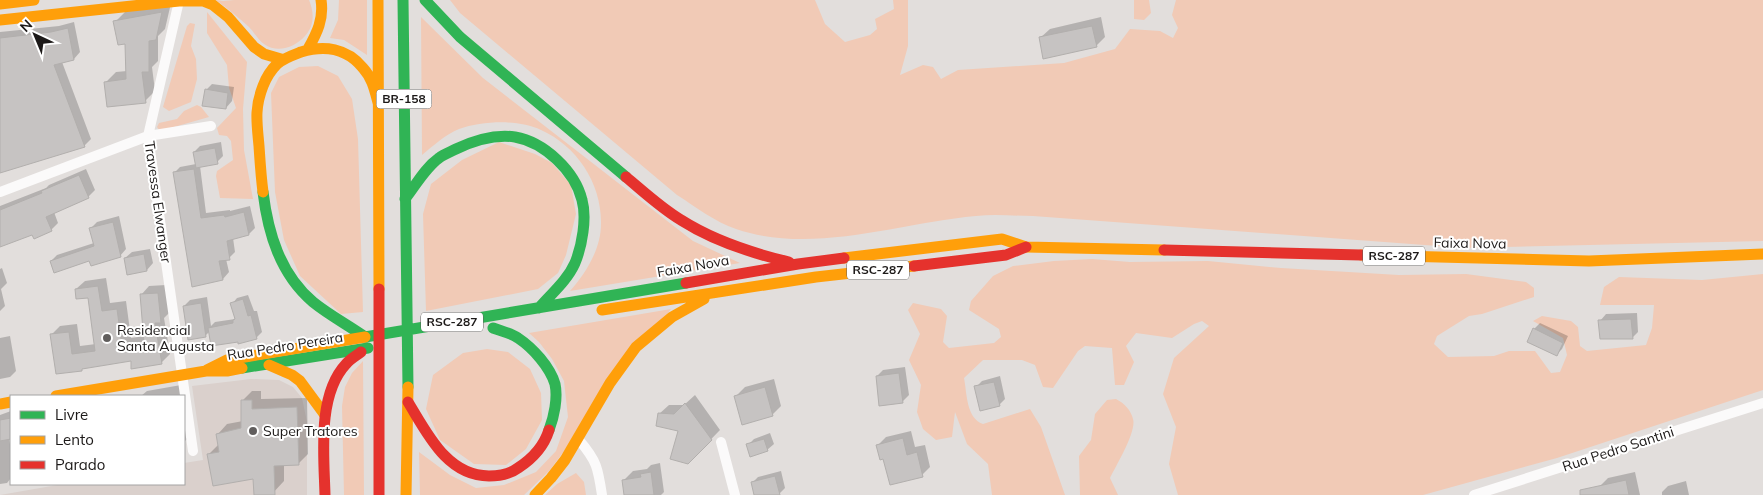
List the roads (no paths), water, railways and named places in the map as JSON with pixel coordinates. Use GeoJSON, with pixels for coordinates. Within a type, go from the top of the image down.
{"type":"FeatureCollection","features":[{"type":"Feature","properties":{"kind":"main road"},"geometry":{"type":"LineString","coordinates":[[0,4],[32,0]]}},
{"type":"Feature","properties":{"kind":"main road"},"geometry":{"type":"LineString","coordinates":[[308,50],[318,32],[322,19],[323,6],[321,0]]}},
{"type":"Feature","properties":{"kind":"main road","name":"BR-158"},"geometry":{"type":"LineString","coordinates":[[378,0],[379,495]]}},
{"type":"Feature","properties":{"kind":"main road","name":"BR-158"},"geometry":{"type":"LineString","coordinates":[[403,0],[408,402],[406,495]]}},
{"type":"Feature","properties":{"kind":"main road"},"geometry":{"type":"LineString","coordinates":[[426,0],[460,37],[651,198],[681,221],[725,244],[798,264]]}},
{"type":"Feature","properties":{"kind":"main road"},"geometry":{"type":"LineString","coordinates":[[0,20],[179,1],[202,1],[216,6],[229,16],[252,45],[263,54],[281,59]]}},
{"type":"Feature","properties":{"kind":"main road"},"geometry":{"type":"LineString","coordinates":[[325,495],[325,415],[330,390],[344,364],[367,343],[346,324],[333,318],[298,288],[277,252],[267,223],[263,201],[256,114],[270,71],[281,59],[308,50],[336,48],[350,55],[371,78],[379,106]]}},
{"type":"Feature","properties":{"kind":"main road"},"geometry":{"type":"LineString","coordinates":[[405,199],[436,160],[464,145],[484,138],[505,136],[523,139],[550,153],[569,176],[583,201],[581,244],[574,264],[562,282],[539,308]]}},
{"type":"Feature","properties":{"kind":"main road","name":"Faixa Nova"},"geometry":{"type":"LineString","coordinates":[[367,343],[539,308],[798,264],[1002,239],[1026,248]]}},
{"type":"Feature","properties":{"kind":"main road","name":"Faixa Nova"},"geometry":{"type":"LineString","coordinates":[[592,312],[730,289],[1006,254],[1026,248],[1589,261],[1763,254]]}},
{"type":"Feature","properties":{"kind":"main road"},"geometry":{"type":"LineString","coordinates":[[535,495],[550,481],[571,453],[613,378],[636,346],[695,302],[730,289]]}},
{"type":"Feature","properties":{"kind":"main road","name":"RSC-287"},"geometry":{"type":"LineString","coordinates":[[408,402],[446,458],[462,470],[479,477],[501,477],[518,471],[540,449],[551,430],[555,406],[554,383],[542,363],[529,347],[517,338],[488,329],[513,325]]}},
{"type":"Feature","properties":{"kind":"main road","name":"RSC-287"},"geometry":{"type":"LineString","coordinates":[[367,343],[392,344],[416,340]]}},
{"type":"Feature","properties":{"kind":"main road","name":"Rua Pedro Pereira"},"geometry":{"type":"LineString","coordinates":[[62,395],[182,374],[228,371],[269,365],[367,343]]}},
{"type":"Feature","properties":{"kind":"main road","name":"Rua Pedro Pereira"},"geometry":{"type":"LineString","coordinates":[[206,371],[227,360],[367,343]]}},
{"type":"Feature","properties":{"kind":"main road"},"geometry":{"type":"LineString","coordinates":[[269,365],[292,375],[300,381],[325,415]]}},
{"type":"Feature","properties":{"kind":"street","name":"Travessa Elwanger"},"geometry":{"type":"LineString","coordinates":[[179,1],[148,136],[194,451]]}},
{"type":"Feature","properties":{"kind":"street"},"geometry":{"type":"LineString","coordinates":[[0,192],[148,136],[211,126]]}},
{"type":"Feature","properties":{"kind":"street","name":"Rua Pedro Santini"},"geometry":{"type":"LineString","coordinates":[[1474,495],[1763,403]]}},
{"type":"Feature","properties":{"kind":"street"},"geometry":{"type":"LineString","coordinates":[[579,440],[593,456],[602,495]]}},
{"type":"Feature","properties":{"kind":"street"},"geometry":{"type":"LineString","coordinates":[[721,442],[735,495]]}},
{"type":"Feature","properties":{"kind":"place","name":"Residencial Santa Augusta"},"geometry":{"type":"Point","coordinates":[107,338]}},
{"type":"Feature","properties":{"kind":"place","name":"Super Tratores"},"geometry":{"type":"Point","coordinates":[253,431]}}]}
